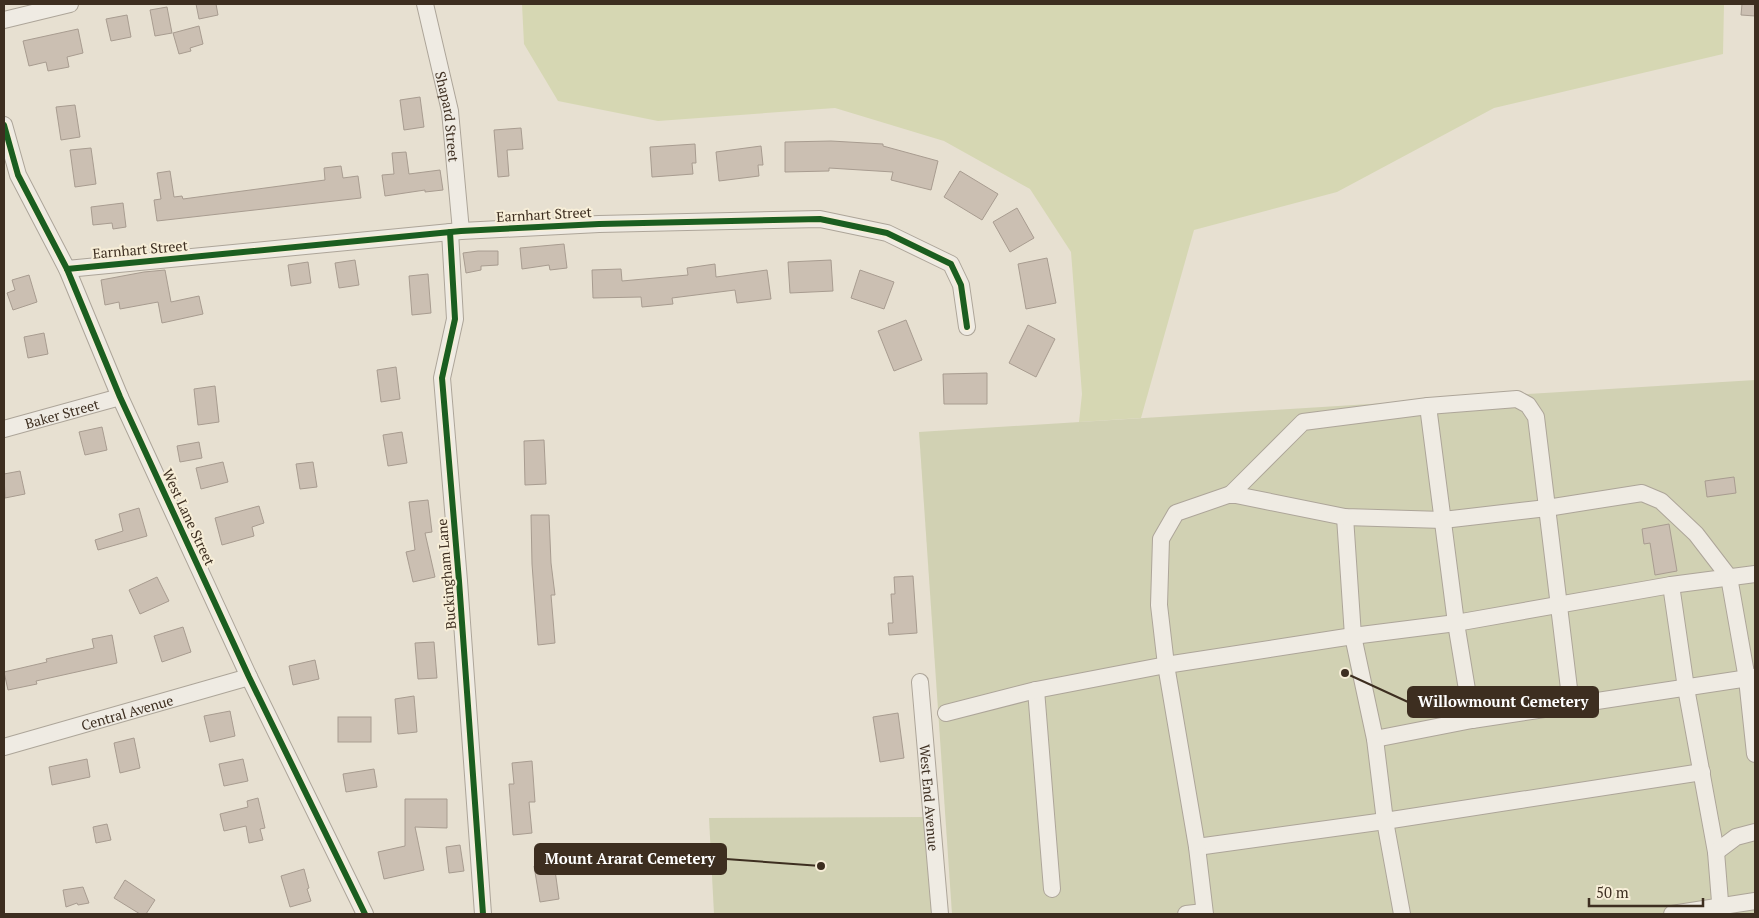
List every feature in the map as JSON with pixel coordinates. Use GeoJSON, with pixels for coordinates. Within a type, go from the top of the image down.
{"type":"FeatureCollection","features":[{"type":"Feature","properties":{"kind":"street"},"geometry":{"type":"LineString","coordinates":[[4,20],[70,4]]}},
{"type":"Feature","properties":{"kind":"street","name":"Shapard Street"},"geometry":{"type":"LineString","coordinates":[[425,4],[450,111],[456,232]]}},
{"type":"Feature","properties":{"kind":"street","name":"West Lane Street"},"geometry":{"type":"LineString","coordinates":[[4,125],[18,175],[67,268],[120,397],[249,677],[365,914]]}},
{"type":"Feature","properties":{"kind":"street","name":"Earnhart Street"},"geometry":{"type":"LineString","coordinates":[[67,268],[456,232],[599,224],[820,219],[887,232],[951,264],[961,285],[967,326]]}},
{"type":"Feature","properties":{"kind":"street","name":"Buckingham Lane"},"geometry":{"type":"LineString","coordinates":[[456,232],[455,319],[442,378],[484,914]]}},
{"type":"Feature","properties":{"kind":"street","name":"Baker Street"},"geometry":{"type":"LineString","coordinates":[[4,429],[120,397]]}},
{"type":"Feature","properties":{"kind":"street"},"geometry":{"type":"LineString","coordinates":[[1186,914],[1205,913],[1197,847],[1166,665],[1159,605],[1161,539],[1176,513],[1231,494],[1303,422],[1428,406],[1517,399],[1528,405],[1536,417],[1571,705]]}},
{"type":"Feature","properties":{"kind":"street"},"geometry":{"type":"LineString","coordinates":[[1428,406],[1456,623],[1472,720]]}},
{"type":"Feature","properties":{"kind":"street"},"geometry":{"type":"LineString","coordinates":[[1231,494],[1345,517],[1443,520],[1547,508],[1642,493],[1661,501],[1696,534],[1729,578],[1751,678],[1755,754]]}},
{"type":"Feature","properties":{"kind":"street"},"geometry":{"type":"LineString","coordinates":[[1345,517],[1353,636],[1375,739],[1385,821],[1402,914]]}},
{"type":"Feature","properties":{"kind":"street"},"geometry":{"type":"LineString","coordinates":[[946,713],[1036,690],[1166,665],[1353,636],[1456,623],[1671,585],[1755,574]]}},
{"type":"Feature","properties":{"kind":"street"},"geometry":{"type":"LineString","coordinates":[[1671,585],[1686,688],[1716,852],[1721,911]]}},
{"type":"Feature","properties":{"kind":"street","name":"Central Avenue"},"geometry":{"type":"LineString","coordinates":[[4,746],[249,677]]}},
{"type":"Feature","properties":{"kind":"street"},"geometry":{"type":"LineString","coordinates":[[1375,739],[1472,720],[1751,678]]}},
{"type":"Feature","properties":{"kind":"street","name":"West End Avenue"},"geometry":{"type":"LineString","coordinates":[[920,682],[940,914]]}},
{"type":"Feature","properties":{"kind":"street"},"geometry":{"type":"LineString","coordinates":[[1036,690],[1052,889]]}},
{"type":"Feature","properties":{"kind":"street"},"geometry":{"type":"LineString","coordinates":[[1197,847],[1385,821],[1702,772]]}},
{"type":"Feature","properties":{"kind":"street"},"geometry":{"type":"LineString","coordinates":[[1716,852],[1736,838],[1755,832]]}},
{"type":"Feature","properties":{"kind":"street"},"geometry":{"type":"LineString","coordinates":[[1672,914],[1721,911],[1755,901]]}},
{"type":"Feature","properties":{"kind":"green space"},"geometry":{"type":"Polygon","coordinates":[[[522,4],[1724,4],[1723,54],[1494,108],[1337,192],[1194,230],[1141,418],[1079,422],[1082,394],[1071,252],[1030,189],[944,141],[835,108],[658,121],[558,101],[524,44],[522,4]]]}},
{"type":"Feature","properties":{"kind":"green space"},"geometry":{"type":"Polygon","coordinates":[[[1755,380],[1755,914],[952,914],[919,432],[1755,380]]]}},
{"type":"Feature","properties":{"kind":"green space"},"geometry":{"type":"Polygon","coordinates":[[[926,817],[933,914],[714,914],[709,818],[926,817]]]}},
{"type":"Feature","properties":{"kind":"building"},"geometry":{"type":"Polygon","coordinates":[[[196,4],[216,4],[218,15],[199,19],[196,4]]]}},
{"type":"Feature","properties":{"kind":"building"},"geometry":{"type":"Polygon","coordinates":[[[1742,4],[1755,4],[1755,16],[1741,15],[1742,4]]]}},
{"type":"Feature","properties":{"kind":"building"},"geometry":{"type":"Polygon","coordinates":[[[167,7],[172,33],[155,36],[150,10],[167,7]]]}},
{"type":"Feature","properties":{"kind":"building"},"geometry":{"type":"Polygon","coordinates":[[[127,15],[131,37],[111,41],[106,19],[127,15]]]}},
{"type":"Feature","properties":{"kind":"building"},"geometry":{"type":"Polygon","coordinates":[[[199,26],[203,44],[190,48],[191,51],[179,54],[173,33],[199,26]]]}},
{"type":"Feature","properties":{"kind":"building"},"geometry":{"type":"Polygon","coordinates":[[[78,29],[83,53],[67,57],[69,67],[48,71],[46,62],[29,66],[23,41],[78,29]]]}},
{"type":"Feature","properties":{"kind":"building"},"geometry":{"type":"Polygon","coordinates":[[[420,97],[424,127],[404,130],[400,100],[420,97]]]}},
{"type":"Feature","properties":{"kind":"building"},"geometry":{"type":"Polygon","coordinates":[[[75,105],[80,137],[61,140],[56,107],[75,105]]]}},
{"type":"Feature","properties":{"kind":"building"},"geometry":{"type":"Polygon","coordinates":[[[521,128],[523,149],[507,150],[509,176],[498,177],[494,130],[521,128]]]}},
{"type":"Feature","properties":{"kind":"building"},"geometry":{"type":"Polygon","coordinates":[[[831,141],[883,144],[883,146],[938,161],[931,190],[891,180],[893,172],[829,168],[829,171],[785,172],[785,142],[831,141]]]}},
{"type":"Feature","properties":{"kind":"building"},"geometry":{"type":"Polygon","coordinates":[[[695,144],[696,163],[692,163],[693,174],[652,177],[650,147],[695,144]]]}},
{"type":"Feature","properties":{"kind":"building"},"geometry":{"type":"Polygon","coordinates":[[[761,146],[763,165],[758,165],[759,176],[719,181],[716,152],[761,146]]]}},
{"type":"Feature","properties":{"kind":"building"},"geometry":{"type":"Polygon","coordinates":[[[91,148],[96,184],[75,187],[70,150],[91,148]]]}},
{"type":"Feature","properties":{"kind":"building"},"geometry":{"type":"Polygon","coordinates":[[[406,152],[409,174],[440,170],[443,190],[425,192],[425,190],[385,196],[382,175],[394,174],[392,153],[406,152]]]}},
{"type":"Feature","properties":{"kind":"building"},"geometry":{"type":"Polygon","coordinates":[[[341,166],[343,178],[358,176],[361,198],[157,221],[154,200],[161,199],[157,173],[170,171],[174,197],[182,196],[183,199],[325,180],[324,168],[341,166]]]}},
{"type":"Feature","properties":{"kind":"building"},"geometry":{"type":"Polygon","coordinates":[[[960,171],[998,194],[982,220],[944,197],[960,171]]]}},
{"type":"Feature","properties":{"kind":"building"},"geometry":{"type":"Polygon","coordinates":[[[123,203],[126,227],[113,229],[112,223],[93,225],[91,207],[123,203]]]}},
{"type":"Feature","properties":{"kind":"building"},"geometry":{"type":"Polygon","coordinates":[[[1017,208],[1034,238],[1010,252],[993,222],[1017,208]]]}},
{"type":"Feature","properties":{"kind":"building"},"geometry":{"type":"Polygon","coordinates":[[[564,244],[567,268],[550,270],[549,265],[522,269],[520,248],[564,244]]]}},
{"type":"Feature","properties":{"kind":"building"},"geometry":{"type":"Polygon","coordinates":[[[498,251],[498,265],[481,266],[481,270],[466,273],[463,253],[498,251]]]}},
{"type":"Feature","properties":{"kind":"building"},"geometry":{"type":"Polygon","coordinates":[[[1047,258],[1056,303],[1026,309],[1018,264],[1047,258]]]}},
{"type":"Feature","properties":{"kind":"building"},"geometry":{"type":"Polygon","coordinates":[[[355,260],[359,285],[339,288],[335,263],[355,260]]]}},
{"type":"Feature","properties":{"kind":"building"},"geometry":{"type":"Polygon","coordinates":[[[831,260],[833,291],[790,293],[788,262],[831,260]]]}},
{"type":"Feature","properties":{"kind":"building"},"geometry":{"type":"Polygon","coordinates":[[[308,262],[311,283],[291,286],[288,265],[308,262]]]}},
{"type":"Feature","properties":{"kind":"building"},"geometry":{"type":"Polygon","coordinates":[[[715,264],[716,277],[767,270],[771,299],[737,303],[735,290],[672,298],[673,304],[642,307],[641,297],[593,298],[592,270],[621,269],[622,281],[688,275],[687,268],[715,264]]]}},
{"type":"Feature","properties":{"kind":"building"},"geometry":{"type":"Polygon","coordinates":[[[165,270],[171,302],[199,296],[203,314],[162,323],[158,302],[120,309],[119,302],[105,305],[101,280],[165,270]]]}},
{"type":"Feature","properties":{"kind":"building"},"geometry":{"type":"Polygon","coordinates":[[[860,270],[894,282],[884,309],[851,298],[860,270]]]}},
{"type":"Feature","properties":{"kind":"building"},"geometry":{"type":"Polygon","coordinates":[[[428,274],[431,313],[412,315],[409,276],[428,274]]]}},
{"type":"Feature","properties":{"kind":"building"},"geometry":{"type":"Polygon","coordinates":[[[29,275],[37,302],[13,310],[7,293],[15,290],[12,280],[29,275]]]}},
{"type":"Feature","properties":{"kind":"building"},"geometry":{"type":"Polygon","coordinates":[[[906,320],[922,360],[894,371],[878,331],[906,320]]]}},
{"type":"Feature","properties":{"kind":"building"},"geometry":{"type":"Polygon","coordinates":[[[1028,325],[1055,339],[1036,377],[1009,363],[1028,325]]]}},
{"type":"Feature","properties":{"kind":"building"},"geometry":{"type":"Polygon","coordinates":[[[44,333],[48,354],[28,358],[24,337],[44,333]]]}},
{"type":"Feature","properties":{"kind":"building"},"geometry":{"type":"Polygon","coordinates":[[[396,367],[400,399],[381,402],[377,370],[396,367]]]}},
{"type":"Feature","properties":{"kind":"building"},"geometry":{"type":"Polygon","coordinates":[[[987,373],[987,404],[944,404],[943,374],[987,373]]]}},
{"type":"Feature","properties":{"kind":"building"},"geometry":{"type":"Polygon","coordinates":[[[215,386],[219,422],[198,425],[194,389],[215,386]]]}},
{"type":"Feature","properties":{"kind":"building"},"geometry":{"type":"Polygon","coordinates":[[[102,427],[107,450],[85,455],[79,432],[102,427]]]}},
{"type":"Feature","properties":{"kind":"building"},"geometry":{"type":"Polygon","coordinates":[[[402,432],[407,463],[388,466],[383,435],[402,432]]]}},
{"type":"Feature","properties":{"kind":"building"},"geometry":{"type":"Polygon","coordinates":[[[544,440],[546,484],[525,485],[524,441],[544,440]]]}},
{"type":"Feature","properties":{"kind":"building"},"geometry":{"type":"Polygon","coordinates":[[[199,442],[202,458],[180,462],[177,446],[199,442]]]}},
{"type":"Feature","properties":{"kind":"building"},"geometry":{"type":"Polygon","coordinates":[[[223,462],[228,482],[201,489],[196,468],[223,462]]]}},
{"type":"Feature","properties":{"kind":"building"},"geometry":{"type":"Polygon","coordinates":[[[313,462],[317,487],[300,489],[296,464],[313,462]]]}},
{"type":"Feature","properties":{"kind":"building"},"geometry":{"type":"Polygon","coordinates":[[[20,471],[25,494],[5,498],[4,474],[20,471]]]}},
{"type":"Feature","properties":{"kind":"building"},"geometry":{"type":"Polygon","coordinates":[[[1734,477],[1736,493],[1707,497],[1705,481],[1734,477]]]}},
{"type":"Feature","properties":{"kind":"building"},"geometry":{"type":"Polygon","coordinates":[[[428,500],[432,532],[425,533],[435,577],[413,582],[406,552],[415,550],[409,502],[428,500]]]}},
{"type":"Feature","properties":{"kind":"building"},"geometry":{"type":"Polygon","coordinates":[[[259,506],[264,523],[252,527],[254,536],[222,545],[215,518],[259,506]]]}},
{"type":"Feature","properties":{"kind":"building"},"geometry":{"type":"Polygon","coordinates":[[[139,508],[147,536],[98,550],[95,540],[123,531],[119,514],[139,508]]]}},
{"type":"Feature","properties":{"kind":"building"},"geometry":{"type":"Polygon","coordinates":[[[531,515],[549,515],[551,563],[555,595],[551,595],[555,643],[538,645],[532,564],[531,515]]]}},
{"type":"Feature","properties":{"kind":"building"},"geometry":{"type":"Polygon","coordinates":[[[1669,524],[1677,571],[1655,575],[1650,543],[1644,544],[1642,529],[1669,524]]]}},
{"type":"Feature","properties":{"kind":"building"},"geometry":{"type":"Polygon","coordinates":[[[913,576],[917,633],[889,635],[888,623],[893,623],[891,594],[895,594],[894,577],[913,576]]]}},
{"type":"Feature","properties":{"kind":"building"},"geometry":{"type":"Polygon","coordinates":[[[157,577],[169,601],[140,614],[129,590],[157,577]]]}},
{"type":"Feature","properties":{"kind":"building"},"geometry":{"type":"Polygon","coordinates":[[[183,627],[191,652],[162,662],[154,636],[183,627]]]}},
{"type":"Feature","properties":{"kind":"building"},"geometry":{"type":"Polygon","coordinates":[[[112,635],[117,663],[36,681],[37,684],[8,690],[4,672],[47,662],[46,659],[94,648],[92,639],[112,635]]]}},
{"type":"Feature","properties":{"kind":"building"},"geometry":{"type":"Polygon","coordinates":[[[434,642],[437,678],[418,679],[415,643],[434,642]]]}},
{"type":"Feature","properties":{"kind":"building"},"geometry":{"type":"Polygon","coordinates":[[[315,660],[319,679],[293,685],[289,666],[315,660]]]}},
{"type":"Feature","properties":{"kind":"building"},"geometry":{"type":"Polygon","coordinates":[[[414,696],[417,732],[398,734],[395,699],[414,696]]]}},
{"type":"Feature","properties":{"kind":"building"},"geometry":{"type":"Polygon","coordinates":[[[230,711],[235,736],[210,742],[204,716],[230,711]]]}},
{"type":"Feature","properties":{"kind":"building"},"geometry":{"type":"Polygon","coordinates":[[[898,713],[904,758],[880,762],[873,717],[898,713]]]}},
{"type":"Feature","properties":{"kind":"building"},"geometry":{"type":"Polygon","coordinates":[[[338,717],[371,717],[371,742],[338,742],[338,717]]]}},
{"type":"Feature","properties":{"kind":"building"},"geometry":{"type":"Polygon","coordinates":[[[134,738],[140,768],[120,773],[114,743],[134,738]]]}},
{"type":"Feature","properties":{"kind":"building"},"geometry":{"type":"Polygon","coordinates":[[[87,759],[90,777],[52,785],[49,767],[87,759]]]}},
{"type":"Feature","properties":{"kind":"building"},"geometry":{"type":"Polygon","coordinates":[[[243,759],[248,781],[224,786],[219,764],[243,759]]]}},
{"type":"Feature","properties":{"kind":"building"},"geometry":{"type":"Polygon","coordinates":[[[532,761],[535,802],[529,802],[532,833],[513,835],[509,784],[514,784],[512,763],[532,761]]]}},
{"type":"Feature","properties":{"kind":"building"},"geometry":{"type":"Polygon","coordinates":[[[374,769],[377,787],[346,792],[343,774],[374,769]]]}},
{"type":"Feature","properties":{"kind":"building"},"geometry":{"type":"Polygon","coordinates":[[[258,798],[265,828],[260,829],[263,840],[249,843],[246,826],[224,831],[220,814],[248,807],[247,801],[258,798]]]}},
{"type":"Feature","properties":{"kind":"building"},"geometry":{"type":"Polygon","coordinates":[[[405,799],[447,799],[447,828],[415,827],[424,870],[384,879],[378,852],[405,846],[405,799]]]}},
{"type":"Feature","properties":{"kind":"building"},"geometry":{"type":"Polygon","coordinates":[[[107,824],[111,840],[96,843],[93,827],[107,824]]]}},
{"type":"Feature","properties":{"kind":"building"},"geometry":{"type":"Polygon","coordinates":[[[460,845],[464,871],[449,873],[446,847],[460,845]]]}},
{"type":"Feature","properties":{"kind":"building"},"geometry":{"type":"Polygon","coordinates":[[[554,863],[559,899],[540,902],[534,866],[554,863]]]}},
{"type":"Feature","properties":{"kind":"building"},"geometry":{"type":"Polygon","coordinates":[[[304,869],[311,901],[290,907],[281,876],[304,869]]]}},
{"type":"Feature","properties":{"kind":"building"},"geometry":{"type":"Polygon","coordinates":[[[125,880],[155,900],[146,914],[140,914],[114,898],[125,880]]]}},
{"type":"Feature","properties":{"kind":"building"},"geometry":{"type":"Polygon","coordinates":[[[83,887],[89,903],[78,905],[77,903],[66,907],[63,890],[83,887]]]}},
{"type":"Feature","properties":{"kind":"cycle path"},"geometry":{"type":"LineString","coordinates":[[4,125],[18,175],[67,269],[120,397],[249,677],[365,914]]}},
{"type":"Feature","properties":{"kind":"cycle path"},"geometry":{"type":"LineString","coordinates":[[67,269],[461,231],[599,224],[820,219],[887,233],[951,264],[961,285],[967,327]]}},
{"type":"Feature","properties":{"kind":"cycle path"},"geometry":{"type":"LineString","coordinates":[[450,232],[455,319],[442,378],[483,914]]}},
{"type":"Feature","properties":{"kind":"place","name":"Willowmount Cemetery"},"geometry":{"type":"Point","coordinates":[1345,673]}},
{"type":"Feature","properties":{"kind":"place","name":"Mount Ararat Cemetery"},"geometry":{"type":"Point","coordinates":[821,866]}}]}
